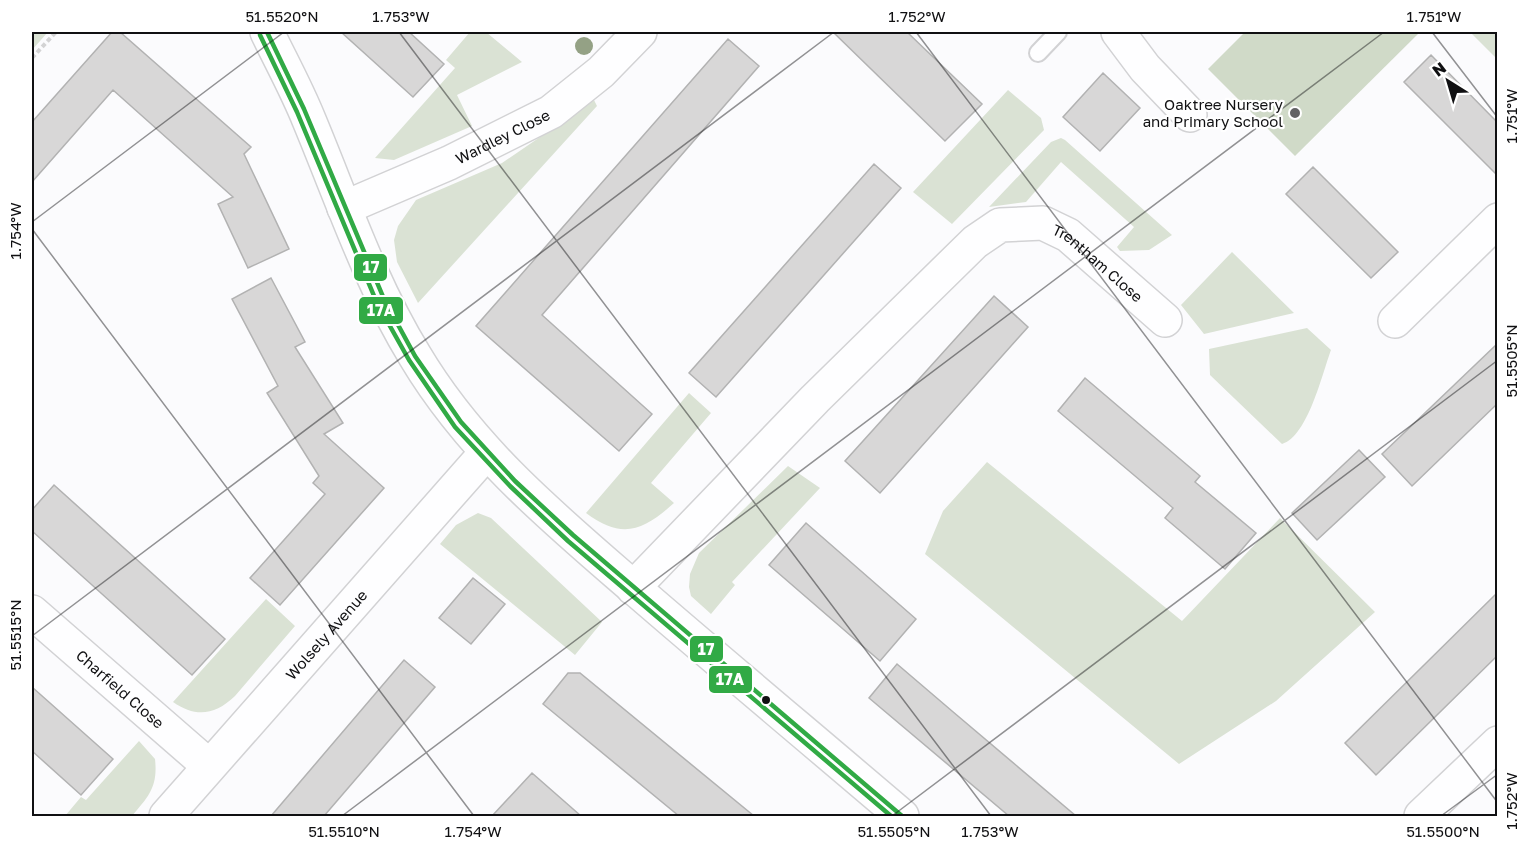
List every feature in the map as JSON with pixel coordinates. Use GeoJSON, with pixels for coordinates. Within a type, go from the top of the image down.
{"type":"FeatureCollection","features":[{"type":"Feature","properties":{"kind":"street"},"geometry":{"type":"LineString","coordinates":[[267,32],[308,118],[386,302],[415,357],[486,453],[537,505],[902,816]]}},
{"type":"Feature","properties":{"kind":"street","name":"Wardley Close"},"geometry":{"type":"LineString","coordinates":[[345,208],[449,164],[551,112],[601,72],[640,32]]}},
{"type":"Feature","properties":{"kind":"street"},"geometry":{"type":"LineString","coordinates":[[1118,32],[1145,68],[1190,115]]}},
{"type":"Feature","properties":{"kind":"street"},"geometry":{"type":"LineString","coordinates":[[1395,321],[1497,220]]}},
{"type":"Feature","properties":{"kind":"street","name":"Trentham Close"},"geometry":{"type":"LineString","coordinates":[[633,588],[815,399],[975,242],[1000,225],[1043,223],[1068,235],[1166,320]]}},
{"type":"Feature","properties":{"kind":"street","name":"Wolsely Avenue"},"geometry":{"type":"LineString","coordinates":[[166,816],[486,453]]}},
{"type":"Feature","properties":{"kind":"street","name":"Charfield Close"},"geometry":{"type":"LineString","coordinates":[[32,612],[209,766]]}},
{"type":"Feature","properties":{"kind":"street"},"geometry":{"type":"LineString","coordinates":[[1421,816],[1497,743]]}},
{"type":"Feature","properties":{"kind":"lane"},"geometry":{"type":"LineString","coordinates":[[1038,53],[1058,32]]}},
{"type":"Feature","properties":{"kind":"path"},"geometry":{"type":"LineString","coordinates":[[32,58],[56,32]]}},
{"type":"Feature","properties":{"kind":"shaded area"},"geometry":{"type":"Polygon","coordinates":[[[32,32],[48,32],[32,50],[32,32]]]}},
{"type":"Feature","properties":{"kind":"shaded area"},"geometry":{"type":"Polygon","coordinates":[[[470,32],[486,32],[522,62],[457,95],[472,126],[394,160],[375,158],[455,68],[446,60],[470,32]]]}},
{"type":"Feature","properties":{"kind":"shaded area"},"geometry":{"type":"Polygon","coordinates":[[[1470,32],[1497,32],[1497,59],[1470,32]]]}},
{"type":"Feature","properties":{"kind":"shaded area"},"geometry":{"type":"Polygon","coordinates":[[[1008,90],[1041,118],[1044,130],[952,224],[913,192],[1008,90]]]}},
{"type":"Feature","properties":{"kind":"shaded area"},"geometry":{"type":"Polygon","coordinates":[[[594,100],[597,106],[418,303],[397,262],[394,240],[398,226],[416,200],[502,163],[594,100]]]}},
{"type":"Feature","properties":{"kind":"shaded area"},"geometry":{"type":"Polygon","coordinates":[[[1061,138],[1172,235],[1149,250],[1120,251],[1117,247],[1134,227],[1061,162],[1026,202],[989,207],[1051,142],[1061,138]]]}},
{"type":"Feature","properties":{"kind":"shaded area"},"geometry":{"type":"Polygon","coordinates":[[[1232,252],[1294,313],[1204,334],[1181,305],[1232,252]]]}},
{"type":"Feature","properties":{"kind":"shaded area"},"geometry":{"type":"Polygon","coordinates":[[[1307,328],[1331,350],[1307,417],[1291,439],[1282,444],[1210,375],[1209,349],[1307,328]]]}},
{"type":"Feature","properties":{"kind":"shaded area"},"geometry":{"type":"Polygon","coordinates":[[[689,393],[711,413],[651,483],[674,503],[652,520],[632,529],[611,527],[586,513],[689,393]]]}},
{"type":"Feature","properties":{"kind":"shaded area"},"geometry":{"type":"Polygon","coordinates":[[[987,462],[1182,621],[1280,518],[1375,612],[1276,701],[1179,764],[925,554],[943,511],[987,462]]]}},
{"type":"Feature","properties":{"kind":"shaded area"},"geometry":{"type":"Polygon","coordinates":[[[788,466],[820,488],[732,582],[735,585],[711,614],[691,596],[689,587],[690,574],[699,553],[788,466]]]}},
{"type":"Feature","properties":{"kind":"shaded area"},"geometry":{"type":"Polygon","coordinates":[[[478,513],[491,518],[602,622],[575,655],[440,544],[456,525],[478,513]]]}},
{"type":"Feature","properties":{"kind":"shaded area"},"geometry":{"type":"Polygon","coordinates":[[[266,599],[295,626],[235,696],[220,707],[205,712],[190,710],[173,702],[266,599]]]}},
{"type":"Feature","properties":{"kind":"shaded area"},"geometry":{"type":"Polygon","coordinates":[[[139,741],[155,759],[156,769],[154,784],[148,797],[132,816],[65,816],[81,797],[86,800],[139,741]]]}},
{"type":"Feature","properties":{"kind":"green space","name":"Oaktree Nursery and Primary School"},"geometry":{"type":"Polygon","coordinates":[[[1245,32],[1420,32],[1295,156],[1208,69],[1245,32]]]}},
{"type":"Feature","properties":{"kind":"building"},"geometry":{"type":"Polygon","coordinates":[[[112,32],[120,32],[251,147],[244,154],[289,249],[248,268],[218,204],[233,197],[113,90],[32,182],[32,122],[112,32]]]}},
{"type":"Feature","properties":{"kind":"building"},"geometry":{"type":"Polygon","coordinates":[[[341,32],[409,32],[444,64],[413,97],[341,32]]]}},
{"type":"Feature","properties":{"kind":"building"},"geometry":{"type":"Polygon","coordinates":[[[833,32],[907,32],[982,104],[945,141],[833,32]]]}},
{"type":"Feature","properties":{"kind":"building"},"geometry":{"type":"Polygon","coordinates":[[[728,39],[759,66],[542,315],[652,414],[619,451],[476,326],[728,39]]]}},
{"type":"Feature","properties":{"kind":"building"},"geometry":{"type":"Polygon","coordinates":[[[1431,55],[1497,122],[1497,175],[1404,82],[1431,55]]]}},
{"type":"Feature","properties":{"kind":"building"},"geometry":{"type":"Polygon","coordinates":[[[1103,73],[1140,108],[1100,151],[1063,117],[1103,73]]]}},
{"type":"Feature","properties":{"kind":"building"},"geometry":{"type":"Polygon","coordinates":[[[874,164],[901,188],[716,397],[689,373],[874,164]]]}},
{"type":"Feature","properties":{"kind":"building"},"geometry":{"type":"Polygon","coordinates":[[[1313,167],[1398,252],[1371,278],[1286,194],[1313,167]]]}},
{"type":"Feature","properties":{"kind":"building"},"geometry":{"type":"Polygon","coordinates":[[[271,278],[305,342],[295,347],[343,423],[324,434],[384,488],[280,605],[250,578],[325,494],[313,483],[319,476],[267,393],[278,386],[232,299],[271,278]]]}},
{"type":"Feature","properties":{"kind":"building"},"geometry":{"type":"Polygon","coordinates":[[[994,296],[1028,327],[880,493],[845,461],[994,296]]]}},
{"type":"Feature","properties":{"kind":"building"},"geometry":{"type":"Polygon","coordinates":[[[1497,344],[1497,404],[1412,486],[1382,454],[1497,344]]]}},
{"type":"Feature","properties":{"kind":"building"},"geometry":{"type":"Polygon","coordinates":[[[1085,378],[1200,476],[1195,482],[1256,533],[1225,569],[1165,518],[1173,508],[1058,411],[1085,378]]]}},
{"type":"Feature","properties":{"kind":"building"},"geometry":{"type":"Polygon","coordinates":[[[1359,450],[1385,477],[1317,540],[1292,513],[1359,450]]]}},
{"type":"Feature","properties":{"kind":"building"},"geometry":{"type":"Polygon","coordinates":[[[54,485],[225,639],[192,675],[32,531],[32,510],[54,485]]]}},
{"type":"Feature","properties":{"kind":"building"},"geometry":{"type":"Polygon","coordinates":[[[806,523],[916,619],[880,661],[769,565],[806,523]]]}},
{"type":"Feature","properties":{"kind":"building"},"geometry":{"type":"Polygon","coordinates":[[[473,578],[505,604],[471,644],[439,618],[473,578]]]}},
{"type":"Feature","properties":{"kind":"building"},"geometry":{"type":"Polygon","coordinates":[[[1497,593],[1497,656],[1376,775],[1345,743],[1497,593]]]}},
{"type":"Feature","properties":{"kind":"building"},"geometry":{"type":"Polygon","coordinates":[[[404,660],[435,687],[324,816],[271,816],[404,660]]]}},
{"type":"Feature","properties":{"kind":"building"},"geometry":{"type":"Polygon","coordinates":[[[897,664],[1076,816],[1009,816],[869,698],[897,664]]]}},
{"type":"Feature","properties":{"kind":"building"},"geometry":{"type":"Polygon","coordinates":[[[568,673],[580,673],[754,816],[679,816],[543,704],[568,673]]]}},
{"type":"Feature","properties":{"kind":"building"},"geometry":{"type":"Polygon","coordinates":[[[32,687],[113,759],[81,795],[32,751],[32,687]]]}},
{"type":"Feature","properties":{"kind":"building"},"geometry":{"type":"Polygon","coordinates":[[[532,773],[581,816],[492,816],[532,773]]]}},
{"type":"Feature","properties":{"kind":"transit line","name":"17"},"geometry":{"type":"LineString","coordinates":[[267,32],[304,109],[384,299],[415,356],[461,422],[515,481],[573,535],[902,816]]}},
{"type":"Feature","properties":{"kind":"transit line","name":"17A"},"geometry":{"type":"LineString","coordinates":[[260,35],[297,112],[377,303],[409,360],[455,427],[510,486],[568,541],[891,816]]}},
{"type":"Feature","properties":{"kind":"place","name":"Oaktree Nursery and Primary School"},"geometry":{"type":"Point","coordinates":[1295,113]}}]}
